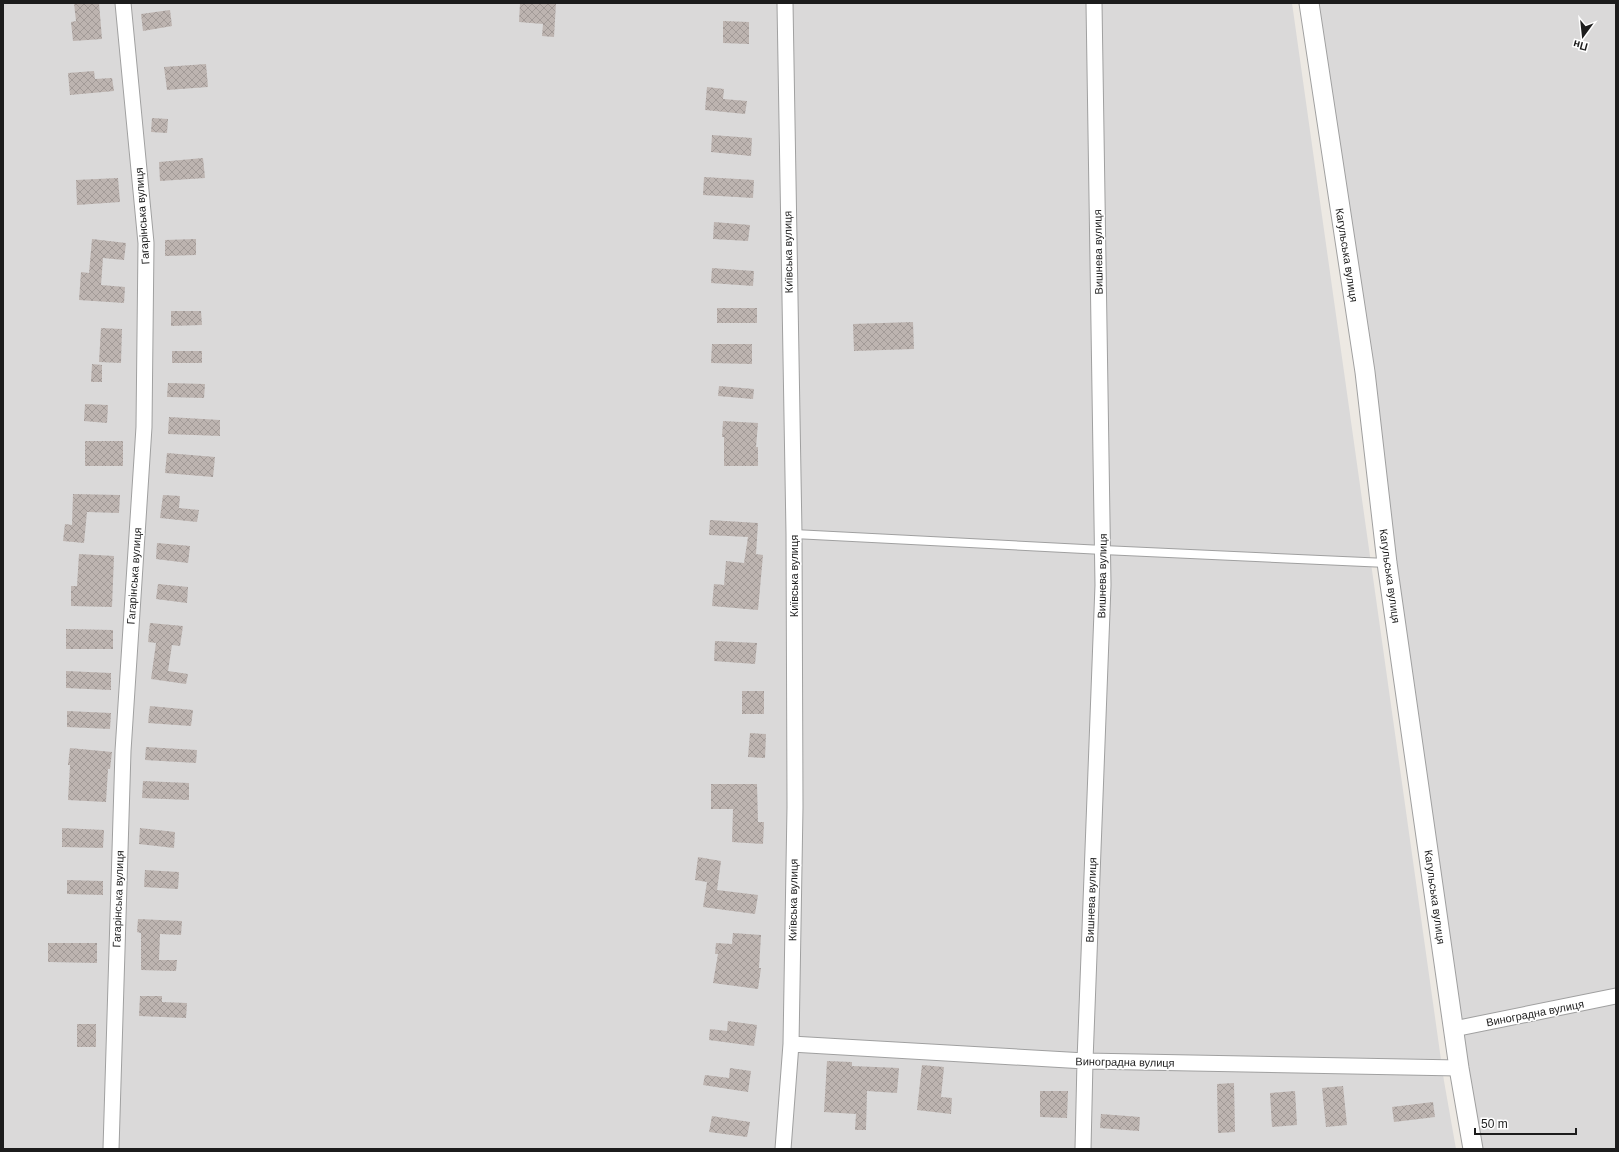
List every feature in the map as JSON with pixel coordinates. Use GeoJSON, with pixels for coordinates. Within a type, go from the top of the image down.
{"type":"FeatureCollection","features":[{"type":"Feature","properties":{"kind":"street","name":"Гагарінська вулиця"},"geometry":{"type":"LineString","coordinates":[[111,1149],[122,751],[144,419],[146,243],[123,3]]}},
{"type":"Feature","properties":{"kind":"street","name":"Київська вулиця"},"geometry":{"type":"LineString","coordinates":[[782,1149],[791,1044],[795,807],[794,534],[790,372],[785,3]]}},
{"type":"Feature","properties":{"kind":"street","name":"Вишнева вулиця"},"geometry":{"type":"LineString","coordinates":[[1083,1149],[1103,585],[1094,3]]}},
{"type":"Feature","properties":{"kind":"street","name":"Кагульська вулиця"},"geometry":{"type":"LineString","coordinates":[[1309,3],[1365,372],[1387,563],[1454,1029],[1458,1068],[1473,1149]]}},
{"type":"Feature","properties":{"kind":"street","name":"Виноградна вулиця"},"geometry":{"type":"LineString","coordinates":[[1454,1029],[1616,996]]}},
{"type":"Feature","properties":{"kind":"street","name":"Виноградна вулиця"},"geometry":{"type":"LineString","coordinates":[[791,1044],[1085,1061],[1458,1068]]}},
{"type":"Feature","properties":{"kind":"lane"},"geometry":{"type":"LineString","coordinates":[[794,534],[1387,563]]}},
{"type":"Feature","properties":{"kind":"shaded area"},"geometry":{"type":"Polygon","coordinates":[[[3,3],[1292,3],[1444,1081],[1456,1149],[3,1149],[3,3]]]}},
{"type":"Feature","properties":{"kind":"shaded area"},"geometry":{"type":"Polygon","coordinates":[[[1309,3],[1616,3],[1616,1149],[1473,1149],[1309,3]]]}},
{"type":"Feature","properties":{"kind":"building"},"geometry":{"type":"Polygon","coordinates":[[[74,3],[99,3],[102,39],[73,41],[71,22],[76,21],[74,3]]]}},
{"type":"Feature","properties":{"kind":"building"},"geometry":{"type":"Polygon","coordinates":[[[520,3],[556,3],[554,37],[542,36],[543,24],[519,22],[520,3]]]}},
{"type":"Feature","properties":{"kind":"building"},"geometry":{"type":"Polygon","coordinates":[[[170,10],[172,26],[143,31],[141,14],[170,10]]]}},
{"type":"Feature","properties":{"kind":"building"},"geometry":{"type":"Polygon","coordinates":[[[723,21],[749,22],[749,44],[723,43],[723,21]]]}},
{"type":"Feature","properties":{"kind":"building"},"geometry":{"type":"Polygon","coordinates":[[[206,64],[208,87],[167,90],[164,67],[206,64]]]}},
{"type":"Feature","properties":{"kind":"building"},"geometry":{"type":"Polygon","coordinates":[[[94,71],[95,79],[112,78],[114,91],[70,95],[68,73],[94,71]]]}},
{"type":"Feature","properties":{"kind":"building"},"geometry":{"type":"Polygon","coordinates":[[[707,87],[724,89],[723,99],[747,101],[745,114],[705,110],[707,87]]]}},
{"type":"Feature","properties":{"kind":"building"},"geometry":{"type":"Polygon","coordinates":[[[152,118],[168,119],[167,133],[151,132],[152,118]]]}},
{"type":"Feature","properties":{"kind":"building"},"geometry":{"type":"Polygon","coordinates":[[[712,135],[752,138],[751,156],[711,152],[712,135]]]}},
{"type":"Feature","properties":{"kind":"building"},"geometry":{"type":"Polygon","coordinates":[[[203,158],[205,178],[160,181],[159,162],[203,158]]]}},
{"type":"Feature","properties":{"kind":"building"},"geometry":{"type":"Polygon","coordinates":[[[704,177],[754,180],[753,198],[703,195],[704,177]]]}},
{"type":"Feature","properties":{"kind":"building"},"geometry":{"type":"Polygon","coordinates":[[[118,178],[120,202],[77,205],[76,180],[118,178]]]}},
{"type":"Feature","properties":{"kind":"building"},"geometry":{"type":"Polygon","coordinates":[[[714,222],[750,225],[748,241],[713,239],[714,222]]]}},
{"type":"Feature","properties":{"kind":"building"},"geometry":{"type":"Polygon","coordinates":[[[92,239],[126,243],[124,260],[103,258],[101,285],[125,287],[124,303],[79,300],[81,272],[89,273],[92,239]]]}},
{"type":"Feature","properties":{"kind":"building"},"geometry":{"type":"Polygon","coordinates":[[[196,239],[196,255],[165,256],[165,240],[196,239]]]}},
{"type":"Feature","properties":{"kind":"building"},"geometry":{"type":"Polygon","coordinates":[[[712,268],[754,271],[753,286],[711,283],[712,268]]]}},
{"type":"Feature","properties":{"kind":"building"},"geometry":{"type":"Polygon","coordinates":[[[717,308],[757,308],[757,323],[717,323],[717,308]]]}},
{"type":"Feature","properties":{"kind":"building"},"geometry":{"type":"Polygon","coordinates":[[[171,311],[201,311],[202,325],[171,326],[171,311]]]}},
{"type":"Feature","properties":{"kind":"building"},"geometry":{"type":"Polygon","coordinates":[[[913,322],[914,349],[854,351],[853,324],[913,322]]]}},
{"type":"Feature","properties":{"kind":"building"},"geometry":{"type":"Polygon","coordinates":[[[101,328],[122,329],[121,363],[99,362],[101,328]]]}},
{"type":"Feature","properties":{"kind":"building"},"geometry":{"type":"Polygon","coordinates":[[[712,344],[752,344],[752,364],[711,363],[712,344]]]}},
{"type":"Feature","properties":{"kind":"building"},"geometry":{"type":"Polygon","coordinates":[[[172,351],[202,351],[202,363],[172,363],[172,351]]]}},
{"type":"Feature","properties":{"kind":"building"},"geometry":{"type":"Polygon","coordinates":[[[92,364],[102,365],[102,382],[91,382],[92,364]]]}},
{"type":"Feature","properties":{"kind":"building"},"geometry":{"type":"Polygon","coordinates":[[[168,383],[205,384],[204,398],[167,397],[168,383]]]}},
{"type":"Feature","properties":{"kind":"building"},"geometry":{"type":"Polygon","coordinates":[[[719,386],[754,389],[753,399],[718,396],[719,386]]]}},
{"type":"Feature","properties":{"kind":"building"},"geometry":{"type":"Polygon","coordinates":[[[85,404],[108,405],[107,423],[84,421],[85,404]]]}},
{"type":"Feature","properties":{"kind":"building"},"geometry":{"type":"Polygon","coordinates":[[[169,417],[220,420],[220,436],[168,434],[169,417]]]}},
{"type":"Feature","properties":{"kind":"building"},"geometry":{"type":"Polygon","coordinates":[[[723,421],[758,423],[756,447],[758,447],[758,466],[724,466],[724,437],[722,437],[723,421]]]}},
{"type":"Feature","properties":{"kind":"building"},"geometry":{"type":"Polygon","coordinates":[[[85,441],[123,441],[123,466],[85,466],[85,441]]]}},
{"type":"Feature","properties":{"kind":"building"},"geometry":{"type":"Polygon","coordinates":[[[167,453],[215,457],[213,477],[165,473],[167,453]]]}},
{"type":"Feature","properties":{"kind":"building"},"geometry":{"type":"Polygon","coordinates":[[[73,494],[120,495],[119,513],[87,512],[84,543],[63,541],[65,524],[72,525],[73,494]]]}},
{"type":"Feature","properties":{"kind":"building"},"geometry":{"type":"Polygon","coordinates":[[[163,495],[180,496],[179,508],[199,510],[197,522],[160,518],[163,495]]]}},
{"type":"Feature","properties":{"kind":"building"},"geometry":{"type":"Polygon","coordinates":[[[710,520],[758,523],[756,554],[763,555],[758,610],[712,606],[714,584],[724,585],[726,561],[744,563],[748,537],[709,535],[710,520]]]}},
{"type":"Feature","properties":{"kind":"building"},"geometry":{"type":"Polygon","coordinates":[[[157,543],[190,546],[188,563],[156,559],[157,543]]]}},
{"type":"Feature","properties":{"kind":"building"},"geometry":{"type":"Polygon","coordinates":[[[79,554],[114,556],[112,607],[71,606],[71,586],[77,586],[79,554]]]}},
{"type":"Feature","properties":{"kind":"building"},"geometry":{"type":"Polygon","coordinates":[[[158,584],[188,587],[187,603],[156,599],[158,584]]]}},
{"type":"Feature","properties":{"kind":"building"},"geometry":{"type":"Polygon","coordinates":[[[150,623],[183,626],[180,646],[172,645],[168,671],[188,674],[186,684],[151,679],[156,643],[148,642],[150,623]]]}},
{"type":"Feature","properties":{"kind":"building"},"geometry":{"type":"Polygon","coordinates":[[[66,629],[113,630],[113,649],[66,649],[66,629]]]}},
{"type":"Feature","properties":{"kind":"building"},"geometry":{"type":"Polygon","coordinates":[[[715,641],[757,643],[755,664],[714,661],[715,641]]]}},
{"type":"Feature","properties":{"kind":"building"},"geometry":{"type":"Polygon","coordinates":[[[66,671],[111,673],[111,690],[66,688],[66,671]]]}},
{"type":"Feature","properties":{"kind":"building"},"geometry":{"type":"Polygon","coordinates":[[[742,691],[764,691],[764,714],[742,714],[742,691]]]}},
{"type":"Feature","properties":{"kind":"building"},"geometry":{"type":"Polygon","coordinates":[[[150,706],[193,710],[191,726],[148,723],[150,706]]]}},
{"type":"Feature","properties":{"kind":"building"},"geometry":{"type":"Polygon","coordinates":[[[67,711],[111,713],[110,729],[67,727],[67,711]]]}},
{"type":"Feature","properties":{"kind":"building"},"geometry":{"type":"Polygon","coordinates":[[[750,733],[766,734],[765,758],[748,757],[750,733]]]}},
{"type":"Feature","properties":{"kind":"building"},"geometry":{"type":"Polygon","coordinates":[[[146,747],[197,750],[196,763],[145,760],[146,747]]]}},
{"type":"Feature","properties":{"kind":"building"},"geometry":{"type":"Polygon","coordinates":[[[70,748],[112,752],[110,769],[108,769],[106,802],[68,800],[70,765],[68,765],[70,748]]]}},
{"type":"Feature","properties":{"kind":"building"},"geometry":{"type":"Polygon","coordinates":[[[143,781],[189,783],[189,800],[142,798],[143,781]]]}},
{"type":"Feature","properties":{"kind":"building"},"geometry":{"type":"Polygon","coordinates":[[[711,784],[757,784],[758,822],[764,822],[763,844],[732,842],[733,809],[711,809],[711,784]]]}},
{"type":"Feature","properties":{"kind":"building"},"geometry":{"type":"Polygon","coordinates":[[[62,828],[104,830],[103,848],[62,847],[62,828]]]}},
{"type":"Feature","properties":{"kind":"building"},"geometry":{"type":"Polygon","coordinates":[[[140,828],[175,832],[174,848],[139,844],[140,828]]]}},
{"type":"Feature","properties":{"kind":"building"},"geometry":{"type":"Polygon","coordinates":[[[698,857],[721,861],[717,890],[758,895],[755,914],[703,907],[707,882],[695,880],[698,857]]]}},
{"type":"Feature","properties":{"kind":"building"},"geometry":{"type":"Polygon","coordinates":[[[145,870],[179,872],[178,889],[144,887],[145,870]]]}},
{"type":"Feature","properties":{"kind":"building"},"geometry":{"type":"Polygon","coordinates":[[[67,880],[103,881],[103,895],[67,894],[67,880]]]}},
{"type":"Feature","properties":{"kind":"building"},"geometry":{"type":"Polygon","coordinates":[[[138,919],[182,921],[181,935],[160,934],[159,960],[177,960],[176,971],[141,970],[141,933],[137,932],[138,919]]]}},
{"type":"Feature","properties":{"kind":"building"},"geometry":{"type":"Polygon","coordinates":[[[733,933],[761,935],[759,968],[761,968],[758,989],[713,983],[718,954],[715,954],[716,943],[732,944],[733,933]]]}},
{"type":"Feature","properties":{"kind":"building"},"geometry":{"type":"Polygon","coordinates":[[[48,943],[97,943],[97,963],[48,962],[48,943]]]}},
{"type":"Feature","properties":{"kind":"building"},"geometry":{"type":"Polygon","coordinates":[[[140,996],[162,996],[162,1002],[187,1003],[186,1018],[139,1016],[140,996]]]}},
{"type":"Feature","properties":{"kind":"building"},"geometry":{"type":"Polygon","coordinates":[[[728,1021],[757,1025],[754,1046],[709,1040],[710,1029],[727,1031],[728,1021]]]}},
{"type":"Feature","properties":{"kind":"building"},"geometry":{"type":"Polygon","coordinates":[[[77,1024],[96,1024],[96,1047],[77,1047],[77,1024]]]}},
{"type":"Feature","properties":{"kind":"building"},"geometry":{"type":"Polygon","coordinates":[[[827,1061],[852,1062],[852,1066],[899,1068],[897,1093],[867,1091],[866,1130],[855,1130],[856,1114],[824,1112],[827,1061]]]}},
{"type":"Feature","properties":{"kind":"building"},"geometry":{"type":"Polygon","coordinates":[[[922,1065],[944,1067],[941,1097],[952,1098],[951,1114],[917,1110],[922,1065]]]}},
{"type":"Feature","properties":{"kind":"building"},"geometry":{"type":"Polygon","coordinates":[[[730,1068],[751,1071],[748,1092],[703,1085],[705,1075],[729,1078],[730,1068]]]}},
{"type":"Feature","properties":{"kind":"building"},"geometry":{"type":"Polygon","coordinates":[[[1234,1083],[1235,1132],[1218,1133],[1217,1084],[1234,1083]]]}},
{"type":"Feature","properties":{"kind":"building"},"geometry":{"type":"Polygon","coordinates":[[[1343,1086],[1347,1125],[1326,1127],[1322,1088],[1343,1086]]]}},
{"type":"Feature","properties":{"kind":"building"},"geometry":{"type":"Polygon","coordinates":[[[1040,1091],[1068,1091],[1067,1118],[1040,1117],[1040,1091]]]}},
{"type":"Feature","properties":{"kind":"building"},"geometry":{"type":"Polygon","coordinates":[[[1295,1091],[1297,1125],[1272,1127],[1270,1093],[1295,1091]]]}},
{"type":"Feature","properties":{"kind":"building"},"geometry":{"type":"Polygon","coordinates":[[[1433,1102],[1435,1117],[1394,1122],[1392,1107],[1433,1102]]]}},
{"type":"Feature","properties":{"kind":"building"},"geometry":{"type":"Polygon","coordinates":[[[1101,1114],[1140,1117],[1139,1131],[1100,1128],[1101,1114]]]}},
{"type":"Feature","properties":{"kind":"building"},"geometry":{"type":"Polygon","coordinates":[[[712,1116],[750,1122],[747,1137],[709,1132],[712,1116]]]}}]}
